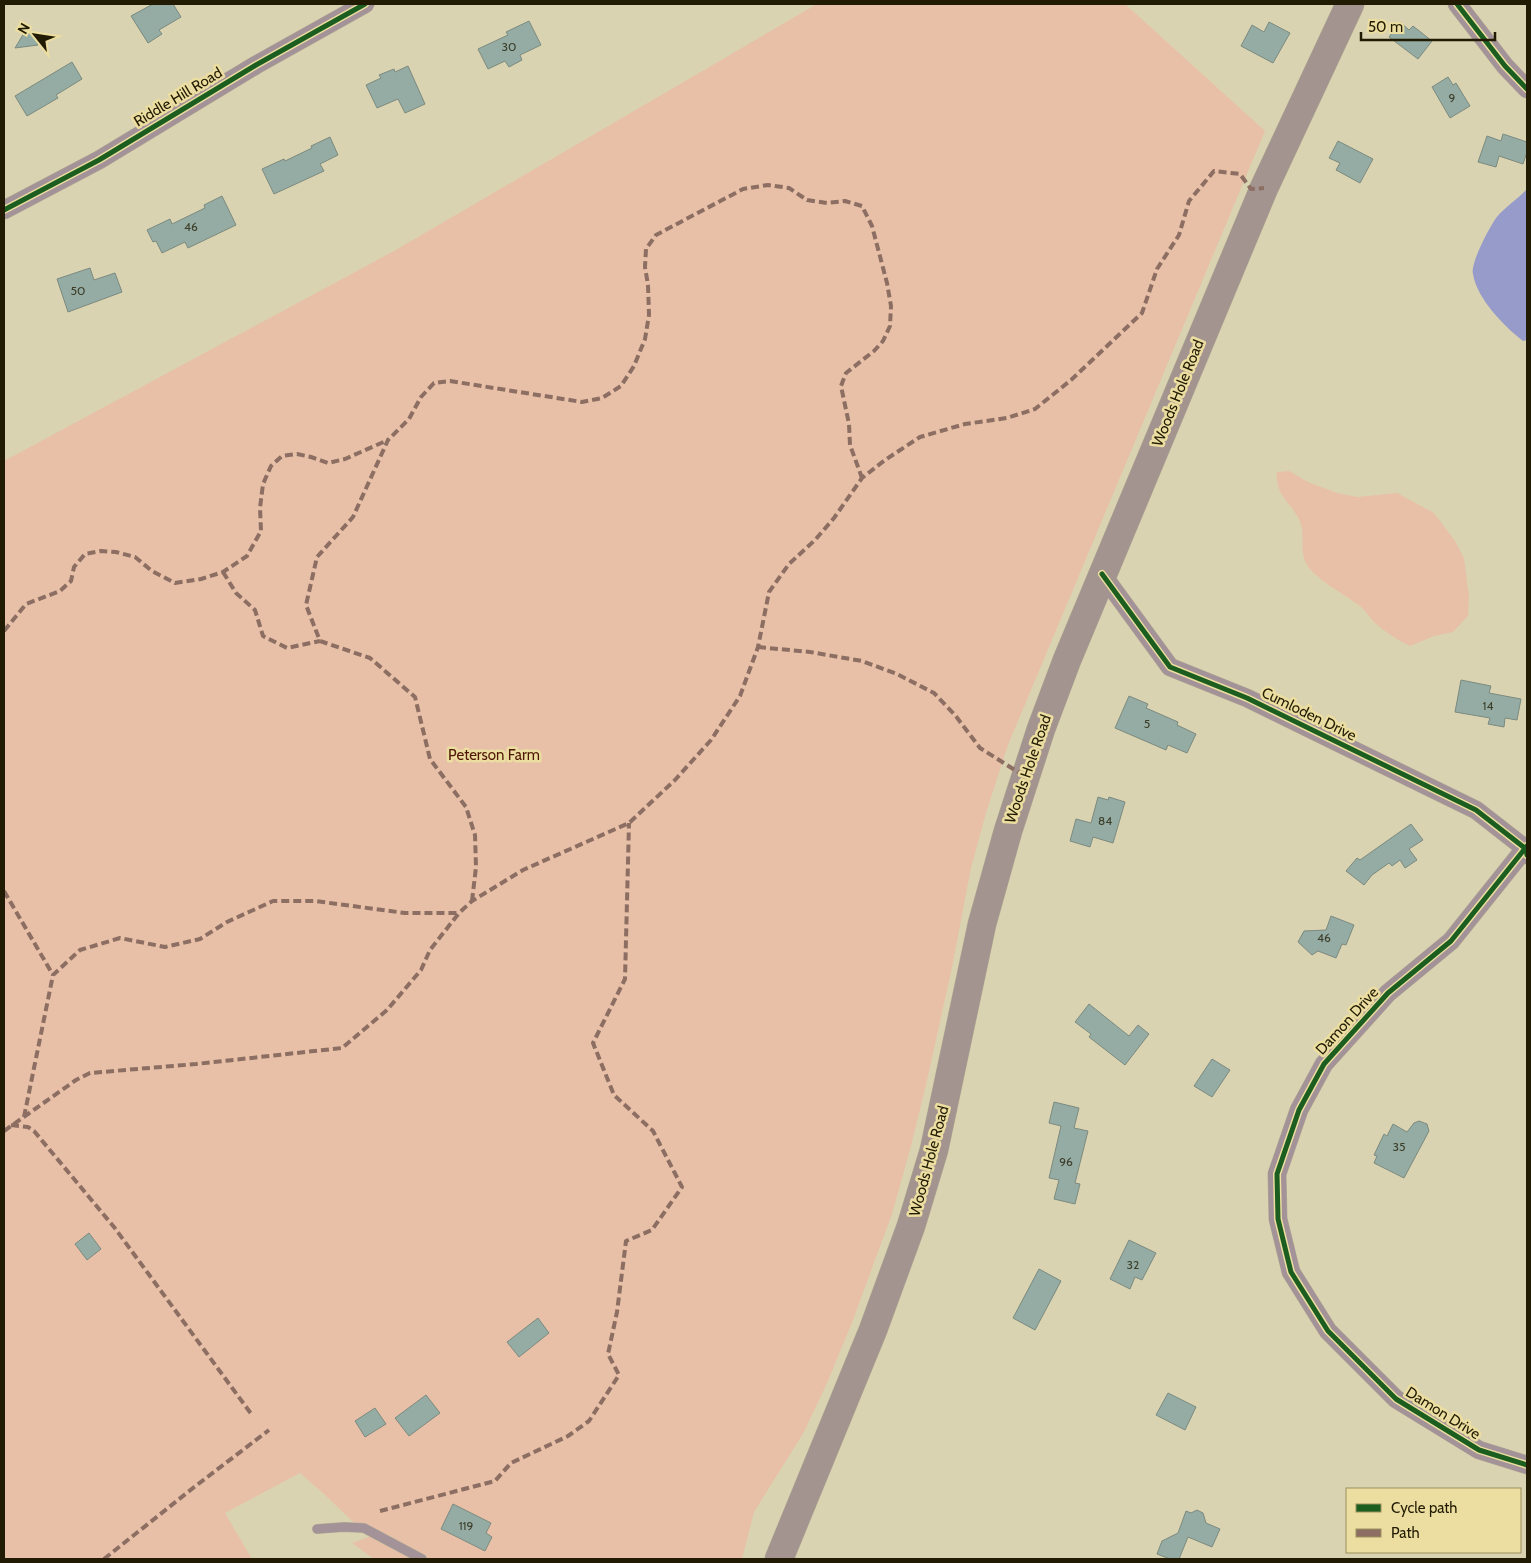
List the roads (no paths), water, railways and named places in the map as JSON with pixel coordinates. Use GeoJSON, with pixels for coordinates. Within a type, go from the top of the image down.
{"type":"FeatureCollection","features":[{"type":"Feature","properties":{"kind":"highway","name":"Woods Hole Road"},"geometry":{"type":"LineString","coordinates":[[779,1559],[873,1330],[911,1226],[934,1150],[982,924],[1008,831],[1041,729],[1066,660],[1260,197],[1350,4]]}},
{"type":"Feature","properties":{"kind":"street","name":"Riddle Hill Road"},"geometry":{"type":"LineString","coordinates":[[4,210],[99,160],[256,65],[364,4]]}},
{"type":"Feature","properties":{"kind":"street"},"geometry":{"type":"LineString","coordinates":[[1457,4],[1505,66],[1527,89]]}},
{"type":"Feature","properties":{"kind":"street","name":"Cumloden Drive"},"geometry":{"type":"LineString","coordinates":[[1102,574],[1170,667],[1248,698],[1476,810],[1527,850]]}},
{"type":"Feature","properties":{"kind":"street","name":"Damon Drive"},"geometry":{"type":"LineString","coordinates":[[1527,850],[1451,941],[1388,993],[1324,1064],[1299,1110],[1277,1174],[1278,1219],[1291,1272],[1328,1331],[1396,1399],[1479,1450],[1527,1465]]}},
{"type":"Feature","properties":{"kind":"lane"},"geometry":{"type":"LineString","coordinates":[[317,1529],[364,1528],[422,1559]]}},
{"type":"Feature","properties":{"kind":"water"},"geometry":{"type":"Polygon","coordinates":[[[1527,189],[1527,340],[1523,341],[1492,311],[1480,293],[1473,269],[1481,246],[1496,218],[1527,189]]]}},
{"type":"Feature","properties":{"kind":"park label","name":"Peterson Farm"},"geometry":{"type":"Point","coordinates":[494,755]}}]}
